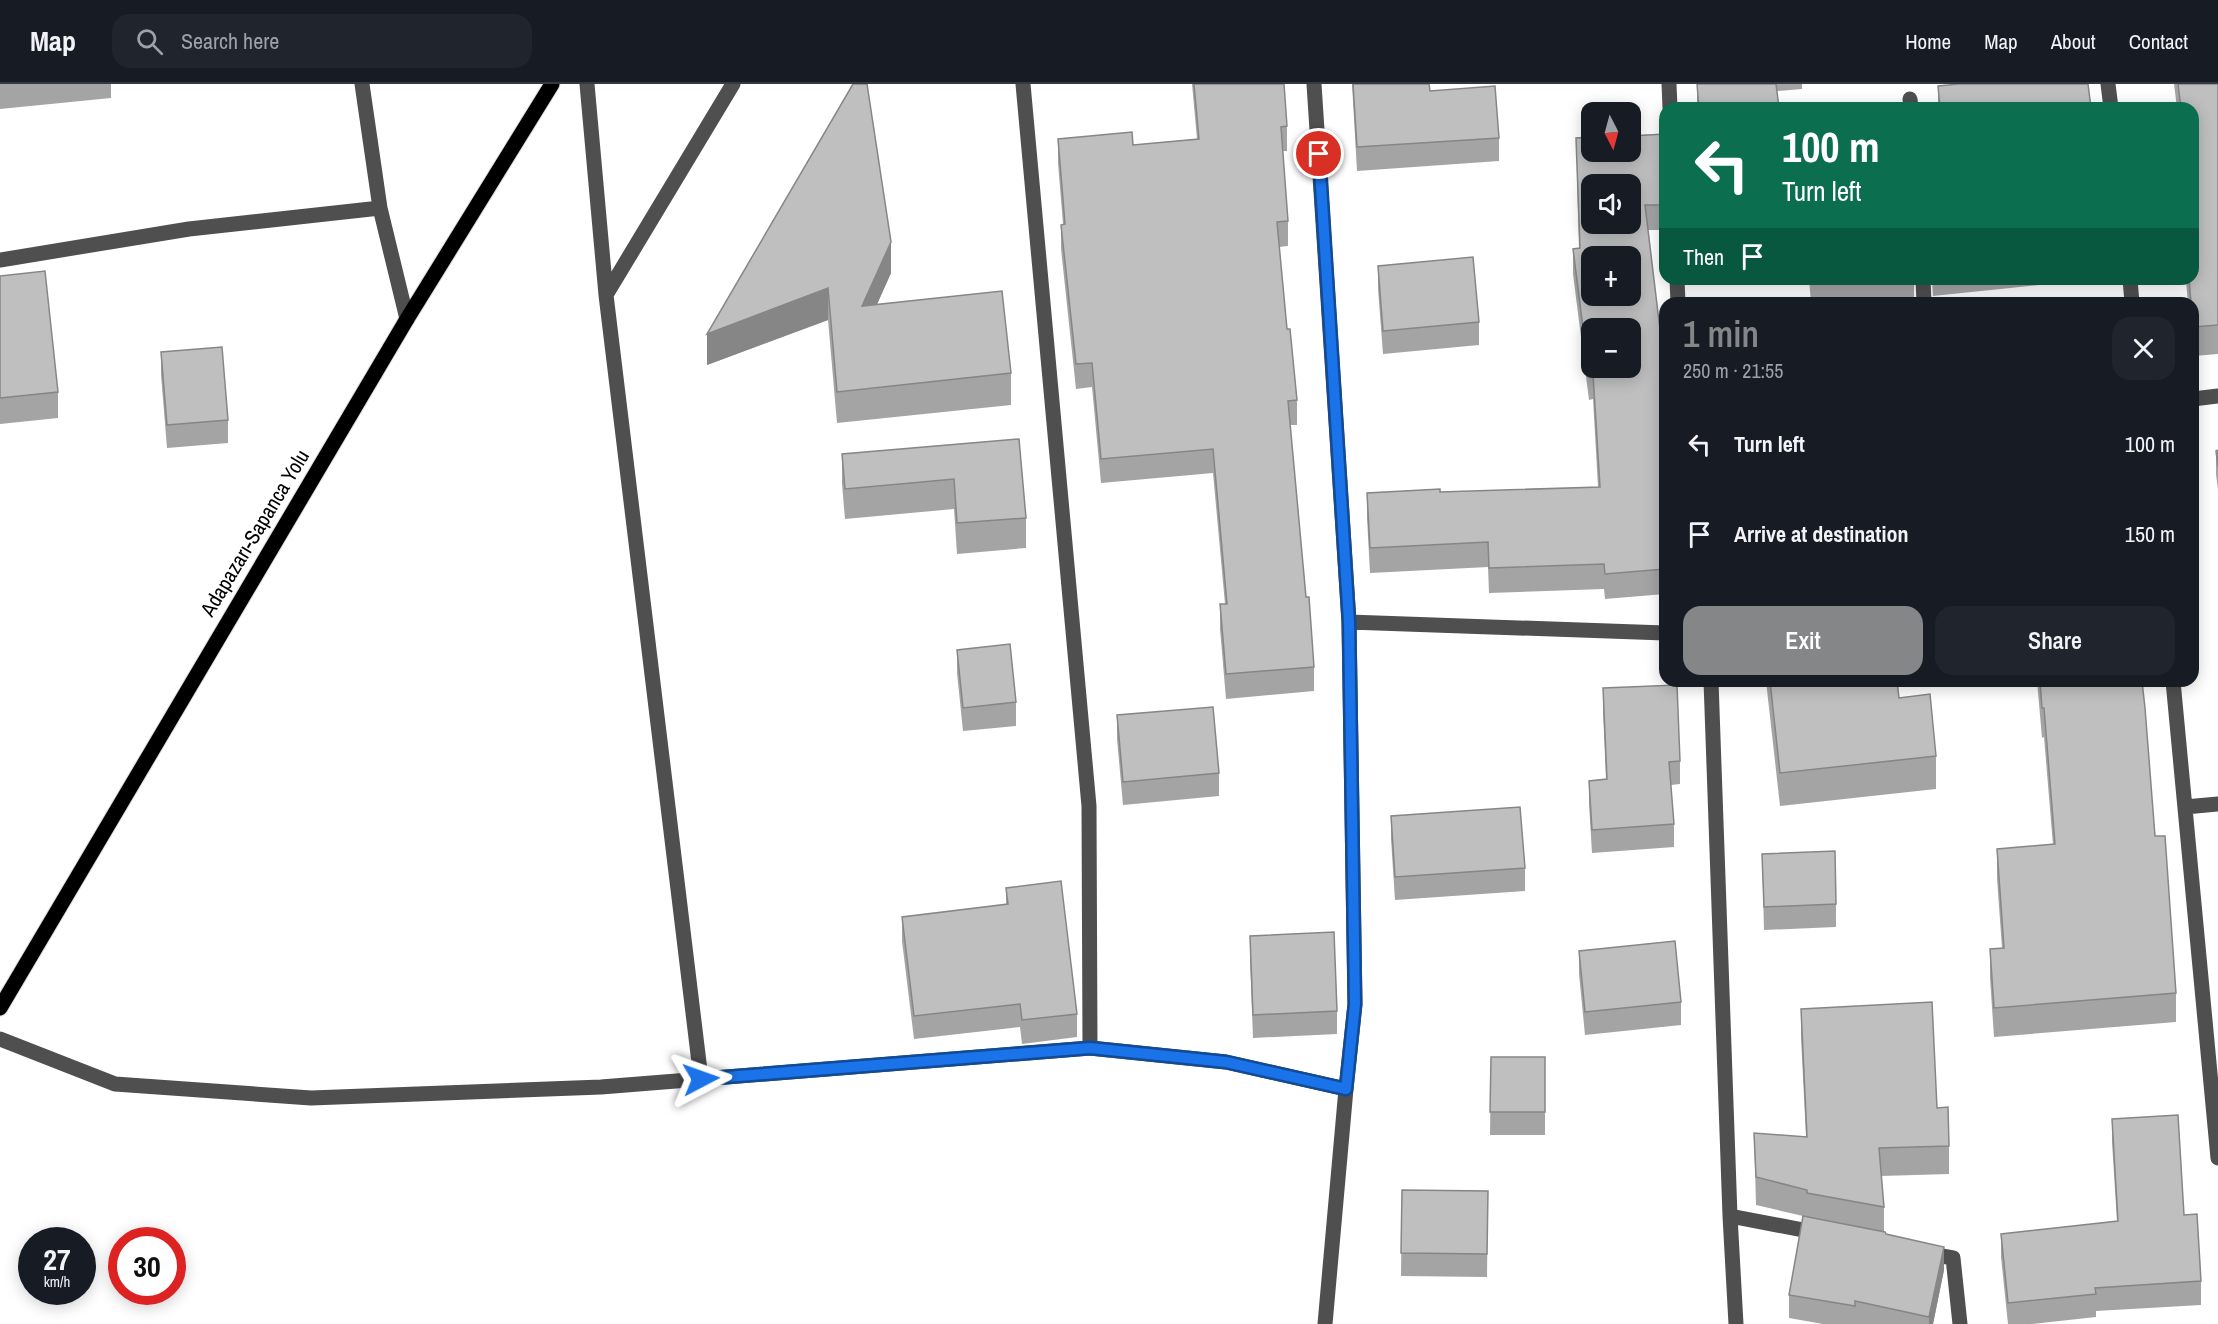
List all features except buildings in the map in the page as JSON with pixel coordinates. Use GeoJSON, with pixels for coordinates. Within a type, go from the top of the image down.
{"type":"FeatureCollection","features":[{"type":"Feature","properties":{"kind":"main road","name":"Adapazarı-Sapanca Yolu"},"geometry":{"type":"LineString","coordinates":[[0,1008],[407,319],[552,84]]}},
{"type":"Feature","properties":{"kind":"street"},"geometry":{"type":"LineString","coordinates":[[362,84],[380,208],[407,319]]}},
{"type":"Feature","properties":{"kind":"street"},"geometry":{"type":"LineString","coordinates":[[587,84],[606,295],[701,1079]]}},
{"type":"Feature","properties":{"kind":"street"},"geometry":{"type":"LineString","coordinates":[[606,295],[733,84]]}},
{"type":"Feature","properties":{"kind":"street"},"geometry":{"type":"LineString","coordinates":[[1023,84],[1089,806],[1090,1048]]}},
{"type":"Feature","properties":{"kind":"street"},"geometry":{"type":"LineString","coordinates":[[1314,84],[1349,622],[1355,1004],[1325,1324]]}},
{"type":"Feature","properties":{"kind":"street"},"geometry":{"type":"LineString","coordinates":[[1669,84],[1670,102]]}},
{"type":"Feature","properties":{"kind":"street"},"geometry":{"type":"LineString","coordinates":[[2108,84],[2110,102]]}},
{"type":"Feature","properties":{"kind":"street"},"geometry":{"type":"LineString","coordinates":[[0,260],[189,229],[380,208]]}},
{"type":"Feature","properties":{"kind":"street"},"geometry":{"type":"LineString","coordinates":[[2199,398],[2218,396]]}},
{"type":"Feature","properties":{"kind":"street"},"geometry":{"type":"LineString","coordinates":[[1349,622],[1659,633]]}},
{"type":"Feature","properties":{"kind":"street"},"geometry":{"type":"LineString","coordinates":[[1711,687],[1736,1324]]}},
{"type":"Feature","properties":{"kind":"street"},"geometry":{"type":"LineString","coordinates":[[2174,687],[2218,1158]]}},
{"type":"Feature","properties":{"kind":"street"},"geometry":{"type":"LineString","coordinates":[[2185,807],[2218,804]]}},
{"type":"Feature","properties":{"kind":"street"},"geometry":{"type":"LineString","coordinates":[[0,1039],[115,1084],[311,1098],[601,1087],[1090,1048],[1226,1062],[1346,1089]]}},
{"type":"Feature","properties":{"kind":"street"},"geometry":{"type":"LineString","coordinates":[[1730,1216],[1836,1236]]}},
{"type":"Feature","properties":{"kind":"street"},"geometry":{"type":"LineString","coordinates":[[1906,1249],[1953,1258],[1960,1324]]}},
{"type":"Feature","properties":{"kind":"route"},"geometry":{"type":"LineString","coordinates":[[701,1079],[1090,1048],[1226,1062],[1346,1089],[1355,1004],[1349,622],[1319,154]]}}]}
